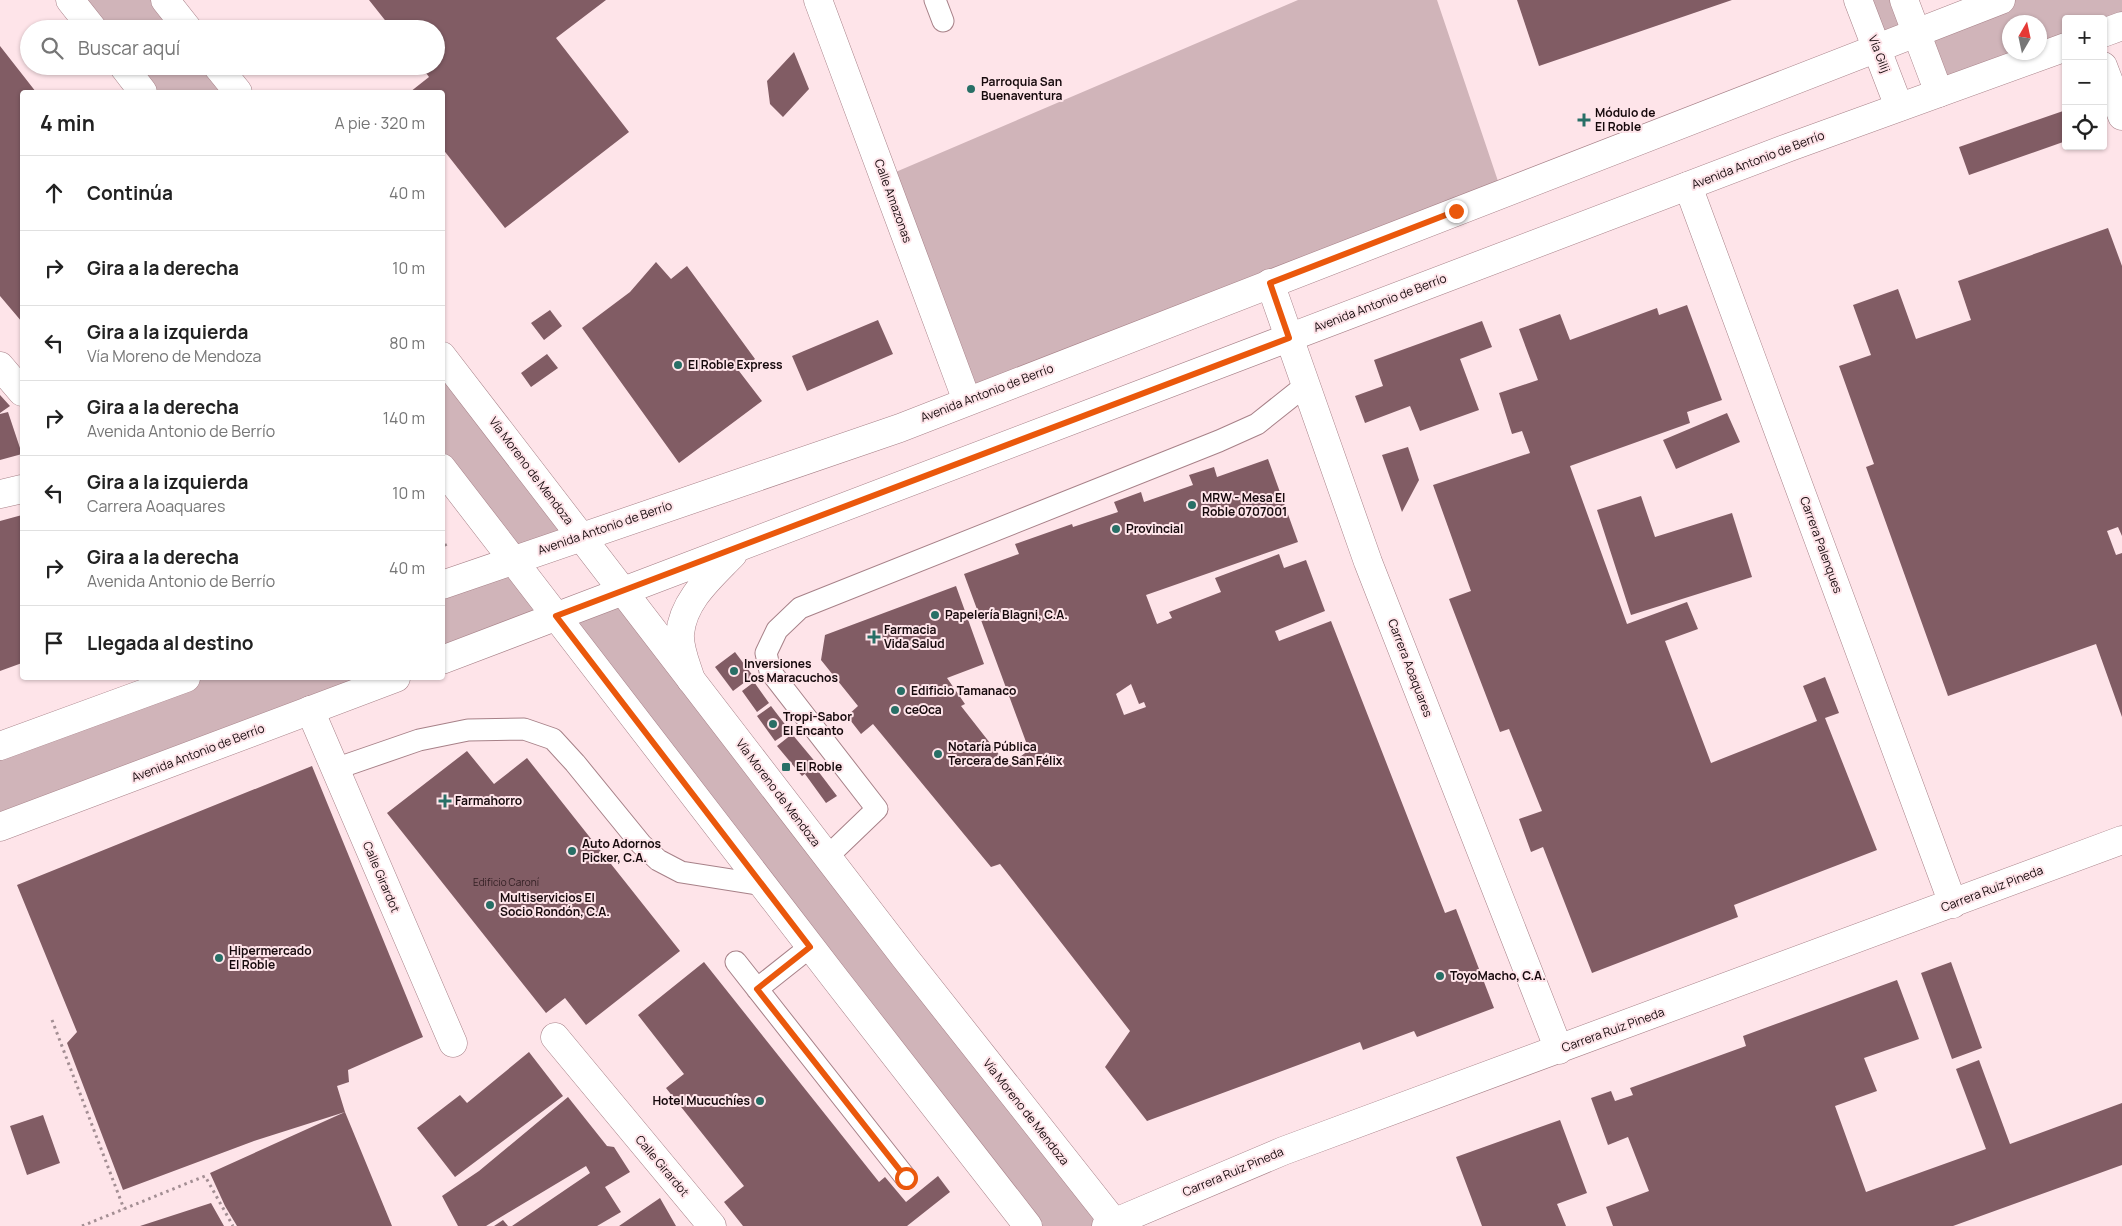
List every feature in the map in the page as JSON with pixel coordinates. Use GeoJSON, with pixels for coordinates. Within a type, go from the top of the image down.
{"type":"FeatureCollection","features":[{"type":"Feature","properties":{"kind":"street"},"geometry":{"type":"LineString","coordinates":[[70,0],[86,20]]}},
{"type":"Feature","properties":{"kind":"street"},"geometry":{"type":"LineString","coordinates":[[165,0],[181,20]]}},
{"type":"Feature","properties":{"kind":"street","name":"Calle Amazonas"},"geometry":{"type":"LineString","coordinates":[[818,0],[967,401]]}},
{"type":"Feature","properties":{"kind":"street","name":"Vía Gilij"},"geometry":{"type":"LineString","coordinates":[[1858,0],[1899,107]]}},
{"type":"Feature","properties":{"kind":"street"},"geometry":{"type":"LineString","coordinates":[[1904,0],[1939,93]]}},
{"type":"Feature","properties":{"kind":"street","name":"Avenida Antonio de Berrío"},"geometry":{"type":"LineString","coordinates":[[445,584],[900,428],[2001,0]]}},
{"type":"Feature","properties":{"kind":"street"},"geometry":{"type":"LineString","coordinates":[[2107,32],[2122,26]]}},
{"type":"Feature","properties":{"kind":"street","name":"Avenida Antonio de Berrío"},"geometry":{"type":"LineString","coordinates":[[445,659],[1688,186],[2062,48]]}},
{"type":"Feature","properties":{"kind":"street"},"geometry":{"type":"LineString","coordinates":[[129,75],[141,90]]}},
{"type":"Feature","properties":{"kind":"street"},"geometry":{"type":"LineString","coordinates":[[224,75],[236,90]]}},
{"type":"Feature","properties":{"kind":"street"},"geometry":{"type":"LineString","coordinates":[[2107,77],[2122,116]]}},
{"type":"Feature","properties":{"kind":"street","name":"Carrera Palenques"},"geometry":{"type":"LineString","coordinates":[[1688,186],[1953,904]]}},
{"type":"Feature","properties":{"kind":"street","name":"Carrera Aoaquares"},"geometry":{"type":"LineString","coordinates":[[1270,283],[1368,562],[1559,1050]]}},
{"type":"Feature","properties":{"kind":"street","name":"Vía Moreno de Mendoza"},"geometry":{"type":"LineString","coordinates":[[445,360],[1112,1225]]}},
{"type":"Feature","properties":{"kind":"street"},"geometry":{"type":"LineString","coordinates":[[0,366],[20,390]]}},
{"type":"Feature","properties":{"kind":"street"},"geometry":{"type":"LineString","coordinates":[[445,472],[810,947],[1028,1226]]}},
{"type":"Feature","properties":{"kind":"street"},"geometry":{"type":"LineString","coordinates":[[0,494],[20,489]]}},
{"type":"Feature","properties":{"kind":"street"},"geometry":{"type":"LineString","coordinates":[[691,680],[683,655],[680,635],[686,610],[704,583],[739,547]]}},
{"type":"Feature","properties":{"kind":"street"},"geometry":{"type":"LineString","coordinates":[[0,746],[181,680]]}},
{"type":"Feature","properties":{"kind":"street","name":"Avenida Antonio de Berrío"},"geometry":{"type":"LineString","coordinates":[[0,827],[391,680]]}},
{"type":"Feature","properties":{"kind":"street","name":"Calle Girardot"},"geometry":{"type":"LineString","coordinates":[[310,710],[453,1043]]}},
{"type":"Feature","properties":{"kind":"street","name":"Carrera Ruiz Pineda"},"geometry":{"type":"LineString","coordinates":[[1112,1225],[1283,1151],[2122,840]]}},
{"type":"Feature","properties":{"kind":"street","name":"Calle Girardot"},"geometry":{"type":"LineString","coordinates":[[555,1037],[712,1226]]}},
{"type":"Feature","properties":{"kind":"lane"},"geometry":{"type":"LineString","coordinates":[[935,0],[943,21]]}},
{"type":"Feature","properties":{"kind":"lane"},"geometry":{"type":"LineString","coordinates":[[827,857],[877,809],[770,671],[766,653],[777,630],[800,608],[1257,424],[1306,385]]}},
{"type":"Feature","properties":{"kind":"lane"},"geometry":{"type":"LineString","coordinates":[[335,769],[427,739],[468,730],[524,729],[553,740],[575,763],[641,844],[658,860],[681,872],[763,885]]}},
{"type":"Feature","properties":{"kind":"lane"},"geometry":{"type":"LineString","coordinates":[[757,989],[810,947]]}},
{"type":"Feature","properties":{"kind":"lane"},"geometry":{"type":"LineString","coordinates":[[736,962],[906,1178]]}},
{"type":"Feature","properties":{"kind":"path"},"geometry":{"type":"LineString","coordinates":[[52,1020],[124,1209]]}},
{"type":"Feature","properties":{"kind":"path"},"geometry":{"type":"LineString","coordinates":[[82,1226],[205,1176],[233,1226]]}},
{"type":"Feature","properties":{"kind":"shaded area"},"geometry":{"type":"Polygon","coordinates":[[[70,0],[165,0],[181,20],[86,20],[70,0]]]}},
{"type":"Feature","properties":{"kind":"shaded area"},"geometry":{"type":"Polygon","coordinates":[[[1298,0],[1437,0],[1502,193],[967,401],[884,177],[1298,0]]]}},
{"type":"Feature","properties":{"kind":"shaded area"},"geometry":{"type":"Polygon","coordinates":[[[1858,0],[1904,0],[1916,32],[2001,0],[2122,0],[2122,26],[2107,20],[2107,15],[2062,15],[2062,48],[2047,54],[2047,15],[2002,15],[2002,60],[2030,60],[1939,93],[1916,33],[1877,48],[1858,0]]]}},
{"type":"Feature","properties":{"kind":"shaded area"},"geometry":{"type":"Polygon","coordinates":[[[130,75],[224,75],[236,90],[141,90],[130,75]]]}},
{"type":"Feature","properties":{"kind":"shaded area"},"geometry":{"type":"Polygon","coordinates":[[[445,360],[581,537],[514,560],[557,616],[445,659],[445,584],[513,560],[445,471],[445,360]]]}},
{"type":"Feature","properties":{"kind":"shaded area"},"geometry":{"type":"Polygon","coordinates":[[[621,596],[1117,1226],[1032,1226],[564,619],[621,596]]]}},
{"type":"Feature","properties":{"kind":"shaded area"},"geometry":{"type":"Polygon","coordinates":[[[181,680],[391,680],[0,827],[0,746],[181,680]]]}},
{"type":"Feature","properties":{"kind":"building"},"geometry":{"type":"Polygon","coordinates":[[[369,0],[606,0],[556,38],[629,132],[505,228],[445,152],[445,90],[413,90],[429,77],[428,75],[445,75],[445,20],[385,20],[369,0]]]}},
{"type":"Feature","properties":{"kind":"building"},"geometry":{"type":"Polygon","coordinates":[[[1517,0],[1732,0],[1539,66],[1517,0]]]}},
{"type":"Feature","properties":{"kind":"building"},"geometry":{"type":"Polygon","coordinates":[[[0,46],[20,72],[20,75],[23,75],[34,90],[20,90],[20,320],[0,296],[0,46]]]}},
{"type":"Feature","properties":{"kind":"building"},"geometry":{"type":"Polygon","coordinates":[[[794,52],[809,89],[783,117],[770,104],[767,81],[794,52]]]}},
{"type":"Feature","properties":{"kind":"building"},"geometry":{"type":"Polygon","coordinates":[[[2062,111],[2062,142],[1969,175],[1959,147],[2062,111]]]}},
{"type":"Feature","properties":{"kind":"building"},"geometry":{"type":"Polygon","coordinates":[[[2108,228],[2122,266],[2122,536],[2118,527],[2107,531],[2116,555],[2122,553],[2122,717],[2096,644],[1948,696],[1866,467],[1874,464],[1839,366],[1871,355],[1853,305],[1898,289],[1916,339],[1971,320],[1958,281],[2108,228]]]}},
{"type":"Feature","properties":{"kind":"building","name":"El Roble Express"},"geometry":{"type":"Polygon","coordinates":[[[656,262],[671,279],[687,266],[755,359],[739,371],[762,401],[679,463],[582,328],[630,292],[656,262]]]}},
{"type":"Feature","properties":{"kind":"building"},"geometry":{"type":"Polygon","coordinates":[[[1687,305],[1722,400],[1687,412],[1690,423],[1570,466],[1627,624],[1687,602],[1698,629],[1665,641],[1711,763],[1817,721],[1803,686],[1825,677],[1839,713],[1825,718],[1877,850],[1734,905],[1738,917],[1592,973],[1543,847],[1531,852],[1519,819],[1542,811],[1509,729],[1500,732],[1449,599],[1471,591],[1433,485],[1530,453],[1522,431],[1512,434],[1499,393],[1538,380],[1519,329],[1560,314],[1570,340],[1657,308],[1659,315],[1687,305]]]}},
{"type":"Feature","properties":{"kind":"building"},"geometry":{"type":"Polygon","coordinates":[[[550,310],[562,326],[544,340],[531,323],[550,310]]]}},
{"type":"Feature","properties":{"kind":"building"},"geometry":{"type":"Polygon","coordinates":[[[878,320],[893,354],[807,391],[792,356],[878,320]]]}},
{"type":"Feature","properties":{"kind":"building"},"geometry":{"type":"Polygon","coordinates":[[[1482,321],[1492,347],[1460,359],[1479,410],[1420,431],[1410,406],[1365,423],[1355,396],[1383,386],[1374,360],[1482,321]]]}},
{"type":"Feature","properties":{"kind":"building"},"geometry":{"type":"Polygon","coordinates":[[[547,354],[558,368],[531,387],[521,373],[547,354]]]}},
{"type":"Feature","properties":{"kind":"building"},"geometry":{"type":"Polygon","coordinates":[[[0,395],[10,406],[0,413],[0,395]]]}},
{"type":"Feature","properties":{"kind":"building"},"geometry":{"type":"Polygon","coordinates":[[[8,412],[20,448],[20,455],[0,460],[0,414],[8,412]]]}},
{"type":"Feature","properties":{"kind":"building"},"geometry":{"type":"Polygon","coordinates":[[[1727,413],[1740,442],[1676,469],[1663,440],[1727,413]]]}},
{"type":"Feature","properties":{"kind":"building"},"geometry":{"type":"Polygon","coordinates":[[[1408,447],[1419,480],[1402,512],[1382,455],[1408,447]]]}},
{"type":"Feature","properties":{"kind":"building"},"geometry":{"type":"Polygon","coordinates":[[[1268,459],[1298,542],[1146,595],[1157,624],[1172,618],[1169,612],[1221,592],[1215,578],[1279,554],[1284,568],[1306,560],[1325,611],[1275,631],[1279,641],[1331,621],[1445,913],[1456,909],[1494,1008],[1417,1037],[1414,1031],[1363,1050],[1360,1042],[1147,1121],[1105,1067],[1130,1031],[1000,864],[991,867],[873,724],[861,734],[847,716],[858,706],[821,660],[825,635],[956,586],[984,664],[947,678],[965,704],[961,706],[1008,766],[1029,750],[964,574],[1019,554],[1015,544],[1072,524],[1073,527],[1118,512],[1114,502],[1141,492],[1144,502],[1193,485],[1189,475],[1214,467],[1217,477],[1268,459]],[[1131,684],[1116,694],[1124,715],[1146,707],[1144,702],[1139,704],[1131,684]]]}},
{"type":"Feature","properties":{"kind":"building"},"geometry":{"type":"Polygon","coordinates":[[[1641,496],[1655,537],[1732,513],[1752,577],[1631,615],[1597,510],[1641,496]]]}},
{"type":"Feature","properties":{"kind":"building"},"geometry":{"type":"Polygon","coordinates":[[[20,516],[20,664],[0,671],[0,521],[20,516]]]}},
{"type":"Feature","properties":{"kind":"building","name":"Inversiones Los Maracuchos"},"geometry":{"type":"Polygon","coordinates":[[[735,652],[753,676],[733,691],[715,667],[735,652]]]}},
{"type":"Feature","properties":{"kind":"building"},"geometry":{"type":"Polygon","coordinates":[[[754,682],[769,703],[757,712],[742,691],[754,682]]]}},
{"type":"Feature","properties":{"kind":"building","name":"Tropi-Sabor El Encanto"},"geometry":{"type":"Polygon","coordinates":[[[771,706],[790,731],[775,741],[757,716],[771,706]]]}},
{"type":"Feature","properties":{"kind":"building"},"geometry":{"type":"Polygon","coordinates":[[[792,734],[817,764],[802,776],[777,746],[792,734]]]}},
{"type":"Feature","properties":{"kind":"building"},"geometry":{"type":"Polygon","coordinates":[[[467,751],[494,784],[527,758],[680,951],[586,1025],[565,998],[546,1013],[387,813],[467,751]]]}},
{"type":"Feature","properties":{"kind":"building","name":"Hipermercado El Roble"},"geometry":{"type":"Polygon","coordinates":[[[312,766],[423,1037],[348,1070],[349,1082],[337,1086],[345,1112],[257,1140],[123,1190],[67,1043],[77,1032],[17,885],[312,766]]]}},
{"type":"Feature","properties":{"kind":"building"},"geometry":{"type":"Polygon","coordinates":[[[815,767],[837,796],[826,803],[805,774],[815,767]]]}},
{"type":"Feature","properties":{"kind":"building"},"geometry":{"type":"Polygon","coordinates":[[[704,962],[879,1182],[885,1177],[906,1202],[938,1176],[950,1192],[907,1226],[743,1226],[724,1202],[744,1186],[666,1088],[684,1074],[638,1015],[704,962]]]}},
{"type":"Feature","properties":{"kind":"building"},"geometry":{"type":"Polygon","coordinates":[[[1951,962],[1982,1048],[1952,1059],[1921,973],[1951,962]]]}},
{"type":"Feature","properties":{"kind":"building"},"geometry":{"type":"Polygon","coordinates":[[[1897,980],[1919,1039],[1864,1058],[1877,1091],[1835,1106],[1866,1192],[1986,1149],[1956,1069],[1979,1060],[2010,1144],[2122,1103],[2122,1165],[1953,1226],[1613,1226],[1606,1207],[1649,1191],[1628,1137],[1608,1145],[1591,1098],[1611,1091],[1615,1101],[1633,1095],[1630,1088],[1746,1046],[1743,1036],[1897,980]]]}},
{"type":"Feature","properties":{"kind":"building"},"geometry":{"type":"Polygon","coordinates":[[[529,1052],[563,1096],[455,1177],[417,1128],[460,1095],[467,1103],[529,1052]]]}},
{"type":"Feature","properties":{"kind":"building"},"geometry":{"type":"Polygon","coordinates":[[[568,1097],[607,1146],[614,1147],[630,1172],[605,1187],[621,1212],[597,1226],[512,1226],[590,1173],[586,1166],[486,1226],[458,1226],[442,1196],[479,1171],[568,1097]]]}},
{"type":"Feature","properties":{"kind":"building"},"geometry":{"type":"Polygon","coordinates":[[[345,1112],[392,1226],[237,1226],[225,1206],[210,1173],[345,1112]]]}},
{"type":"Feature","properties":{"kind":"building"},"geometry":{"type":"Polygon","coordinates":[[[43,1115],[60,1163],[27,1175],[10,1126],[43,1115]]]}},
{"type":"Feature","properties":{"kind":"building"},"geometry":{"type":"Polygon","coordinates":[[[1560,1120],[1587,1193],[1557,1204],[1566,1226],[1482,1226],[1456,1157],[1560,1120]]]}},
{"type":"Feature","properties":{"kind":"building"},"geometry":{"type":"Polygon","coordinates":[[[660,1198],[676,1226],[619,1226],[660,1198]]]}},
{"type":"Feature","properties":{"kind":"building"},"geometry":{"type":"Polygon","coordinates":[[[211,1203],[224,1226],[140,1226],[211,1203]]]}},
{"type":"Feature","properties":{"kind":"building"},"geometry":{"type":"Polygon","coordinates":[[[503,1220],[508,1226],[494,1226],[503,1220]]]}},
{"type":"Feature","properties":{"kind":"place","name":"Parroquia San Buenaventura"},"geometry":{"type":"Point","coordinates":[971,89]}},
{"type":"Feature","properties":{"kind":"place","name":"Módulo de El Roble"},"geometry":{"type":"Point","coordinates":[1584,120]}},
{"type":"Feature","properties":{"kind":"place","name":"El Roble Express"},"geometry":{"type":"Point","coordinates":[678,365]}},
{"type":"Feature","properties":{"kind":"place","name":"MRW - Mesa El Roble 0707001"},"geometry":{"type":"Point","coordinates":[1192,505]}},
{"type":"Feature","properties":{"kind":"place","name":"Provincial"},"geometry":{"type":"Point","coordinates":[1116,529]}},
{"type":"Feature","properties":{"kind":"place","name":"Papelería Blagni, C.A."},"geometry":{"type":"Point","coordinates":[935,615]}},
{"type":"Feature","properties":{"kind":"place","name":"Farmacia Vida Salud"},"geometry":{"type":"Point","coordinates":[874,637]}},
{"type":"Feature","properties":{"kind":"place","name":"Inversiones Los Maracuchos"},"geometry":{"type":"Point","coordinates":[734,671]}},
{"type":"Feature","properties":{"kind":"place","name":"Edificio Tamanaco"},"geometry":{"type":"Point","coordinates":[901,691]}},
{"type":"Feature","properties":{"kind":"place","name":"ceOca"},"geometry":{"type":"Point","coordinates":[895,710]}},
{"type":"Feature","properties":{"kind":"place","name":"Tropi-Sabor El Encanto"},"geometry":{"type":"Point","coordinates":[773,724]}},
{"type":"Feature","properties":{"kind":"place","name":"Notaría Pública Tercera de San Félix"},"geometry":{"type":"Point","coordinates":[938,754]}},
{"type":"Feature","properties":{"kind":"place","name":"El Roble"},"geometry":{"type":"Point","coordinates":[786,767]}},
{"type":"Feature","properties":{"kind":"place","name":"Farmahorro"},"geometry":{"type":"Point","coordinates":[445,801]}},
{"type":"Feature","properties":{"kind":"place","name":"Auto Adornos Picker, C.A."},"geometry":{"type":"Point","coordinates":[572,851]}},
{"type":"Feature","properties":{"kind":"place","name":"Multiservicios El Socio Rondón, C.A."},"geometry":{"type":"Point","coordinates":[490,905]}},
{"type":"Feature","properties":{"kind":"place","name":"Hipermercado El Roble"},"geometry":{"type":"Point","coordinates":[219,958]}},
{"type":"Feature","properties":{"kind":"place","name":"ToyoMacho, C.A."},"geometry":{"type":"Point","coordinates":[1440,976]}},
{"type":"Feature","properties":{"kind":"place","name":"Hotel Mucuchíes"},"geometry":{"type":"Point","coordinates":[760,1101]}},
{"type":"Feature","properties":{"kind":"route"},"geometry":{"type":"LineString","coordinates":[[906,1178],[757,989],[810,947],[556,616],[1289,338],[1270,283],[1456,211]]}}]}
